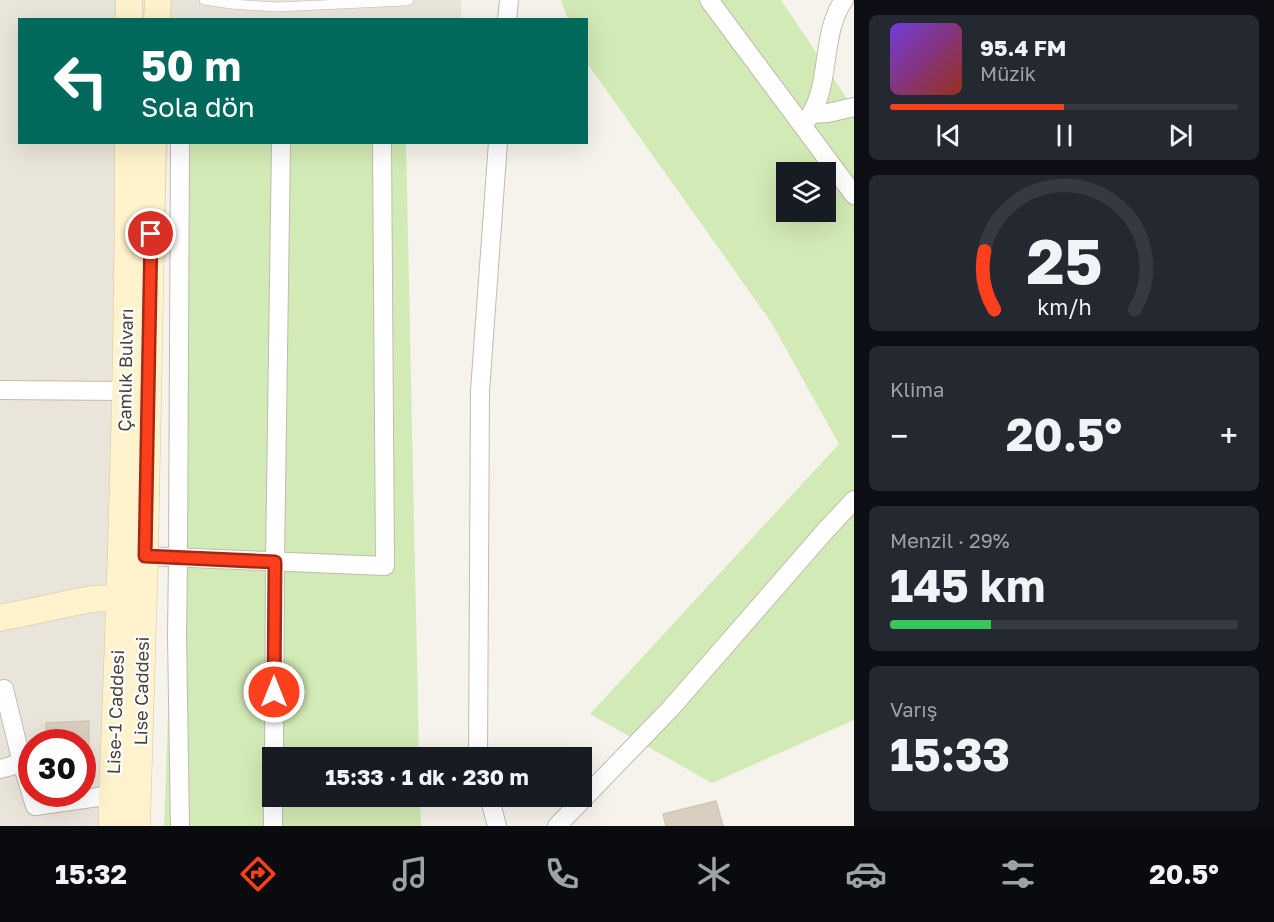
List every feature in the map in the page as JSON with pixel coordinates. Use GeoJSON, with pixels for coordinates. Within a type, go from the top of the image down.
{"type":"FeatureCollection","features":[{"type":"Feature","properties":{"kind":"main road"},"geometry":{"type":"LineString","coordinates":[[129,0],[129,18]]}},
{"type":"Feature","properties":{"kind":"main road"},"geometry":{"type":"LineString","coordinates":[[157,18],[158,0]]}},
{"type":"Feature","properties":{"kind":"main road","name":"Çamlık Bulvarı"},"geometry":{"type":"LineString","coordinates":[[128,144],[125,391],[131,597]]}},
{"type":"Feature","properties":{"kind":"main road","name":"Çamlık Bulvarı"},"geometry":{"type":"LineString","coordinates":[[145,556],[153,144]]}},
{"type":"Feature","properties":{"kind":"main road","name":"Lise Caddesi"},"geometry":{"type":"LineString","coordinates":[[137,826],[131,597],[145,556]]}},
{"type":"Feature","properties":{"kind":"main road"},"geometry":{"type":"LineString","coordinates":[[0,618],[91,599],[131,597]]}},
{"type":"Feature","properties":{"kind":"main road","name":"Lise-1 Caddesi"},"geometry":{"type":"LineString","coordinates":[[112,826],[112,795],[131,597]]}},
{"type":"Feature","properties":{"kind":"street"},"geometry":{"type":"LineString","coordinates":[[507,18],[509,0]]}},
{"type":"Feature","properties":{"kind":"street"},"geometry":{"type":"LineString","coordinates":[[709,0],[806,120],[854,195]]}},
{"type":"Feature","properties":{"kind":"street"},"geometry":{"type":"LineString","coordinates":[[806,120],[820,91],[831,29],[844,0]]}},
{"type":"Feature","properties":{"kind":"street"},"geometry":{"type":"LineString","coordinates":[[806,120],[854,107]]}},
{"type":"Feature","properties":{"kind":"street"},"geometry":{"type":"LineString","coordinates":[[180,144],[177,635],[180,826]]}},
{"type":"Feature","properties":{"kind":"street"},"geometry":{"type":"LineString","coordinates":[[274,747],[281,144]]}},
{"type":"Feature","properties":{"kind":"street"},"geometry":{"type":"LineString","coordinates":[[145,556],[385,566],[382,144]]}},
{"type":"Feature","properties":{"kind":"street"},"geometry":{"type":"LineString","coordinates":[[478,747],[480,391],[498,144]]}},
{"type":"Feature","properties":{"kind":"street"},"geometry":{"type":"LineString","coordinates":[[0,390],[125,391]]}},
{"type":"Feature","properties":{"kind":"street"},"geometry":{"type":"LineString","coordinates":[[557,826],[671,708],[825,530],[854,500]]}},
{"type":"Feature","properties":{"kind":"street"},"geometry":{"type":"LineString","coordinates":[[0,690],[4,689],[18,747]]}},
{"type":"Feature","properties":{"kind":"street"},"geometry":{"type":"LineString","coordinates":[[0,769],[18,764]]}},
{"type":"Feature","properties":{"kind":"street"},"geometry":{"type":"LineString","coordinates":[[96,797],[112,795]]}},
{"type":"Feature","properties":{"kind":"street"},"geometry":{"type":"LineString","coordinates":[[273,807],[273,826]]}},
{"type":"Feature","properties":{"kind":"street"},"geometry":{"type":"LineString","coordinates":[[492,807],[497,826]]}},
{"type":"Feature","properties":{"kind":"lane"},"geometry":{"type":"LineString","coordinates":[[204,0],[277,7],[409,0]]}},
{"type":"Feature","properties":{"kind":"shaded area"},"geometry":{"type":"Polygon","coordinates":[[[0,0],[461,0],[461,18],[18,18],[18,144],[168,144],[141,826],[0,826],[0,0]]]}},
{"type":"Feature","properties":{"kind":"green space"},"geometry":{"type":"Polygon","coordinates":[[[561,0],[781,0],[854,109],[854,720],[712,783],[590,714],[839,444],[771,322],[588,64],[588,18],[568,18],[561,0]]]}},
{"type":"Feature","properties":{"kind":"green space"},"geometry":{"type":"Polygon","coordinates":[[[189,144],[406,144],[419,747],[262,747],[262,807],[420,807],[421,826],[164,826],[189,144]]]}},
{"type":"Feature","properties":{"kind":"building"},"geometry":{"type":"Polygon","coordinates":[[[89,721],[89,729],[46,729],[46,723],[89,721]]]}},
{"type":"Feature","properties":{"kind":"building"},"geometry":{"type":"Polygon","coordinates":[[[716,801],[723,826],[666,826],[663,814],[716,801]]]}},
{"type":"Feature","properties":{"kind":"route"},"geometry":{"type":"LineString","coordinates":[[151,234],[145,556],[275,562],[274,692]]}}]}
